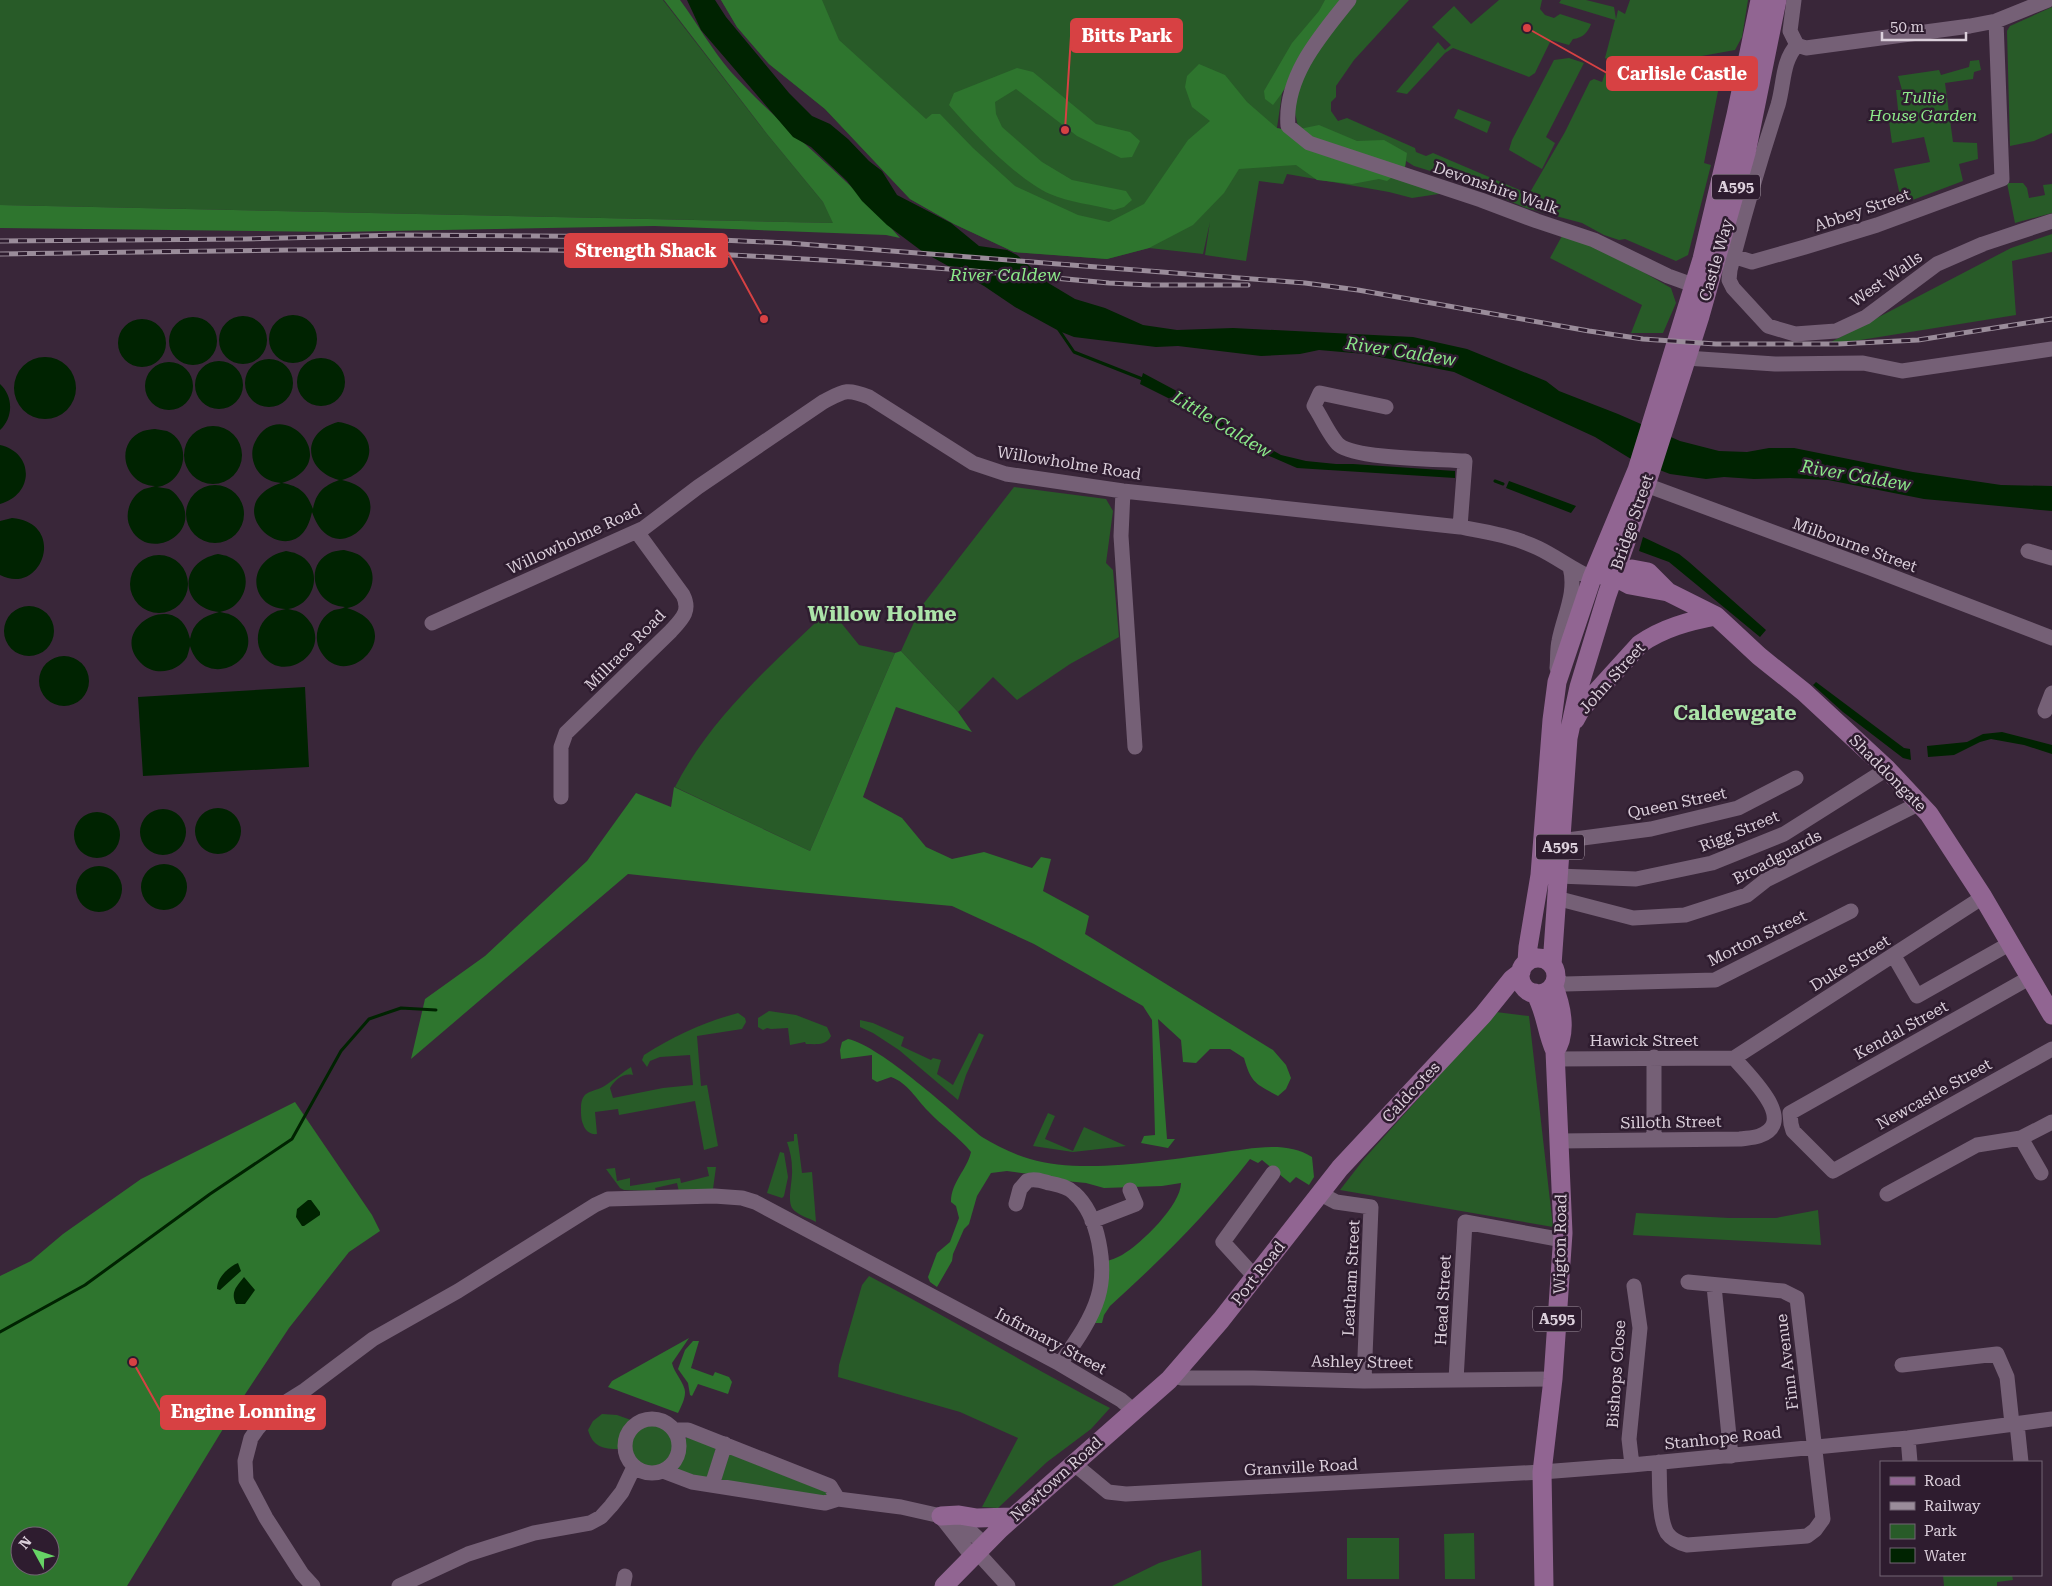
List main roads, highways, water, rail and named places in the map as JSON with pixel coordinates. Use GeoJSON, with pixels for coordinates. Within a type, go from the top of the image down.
{"type":"FeatureCollection","features":[{"type":"Feature","properties":{"kind":"main road","name":"Castle Way"},"geometry":{"type":"LineString","coordinates":[[1693,314],[1693,285],[1702,259],[1734,125],[1760,0]]}},
{"type":"Feature","properties":{"kind":"main road","name":"Castle Way"},"geometry":{"type":"LineString","coordinates":[[1693,314],[1746,153],[1777,0]]}},
{"type":"Feature","properties":{"kind":"main road","name":"Bridge Street"},"geometry":{"type":"LineString","coordinates":[[1524,967],[1540,875],[1557,682],[1592,578],[1644,475],[1686,358],[1693,314]]}},
{"type":"Feature","properties":{"kind":"main road","name":"Bridge Street"},"geometry":{"type":"LineString","coordinates":[[1570,729],[1580,685],[1693,314]]}},
{"type":"Feature","properties":{"kind":"main road","name":"Shaddongate"},"geometry":{"type":"LineString","coordinates":[[1592,578],[1613,576],[1632,569],[1648,572],[1668,592],[1716,616],[1759,656],[1804,692],[1887,769],[1920,803],[1983,897],[2009,944],[2050,1010]]}},
{"type":"Feature","properties":{"kind":"main road","name":"John Street"},"geometry":{"type":"LineString","coordinates":[[1570,729],[1581,709],[1640,644],[1650,637],[1692,620],[1716,616]]}},
{"type":"Feature","properties":{"kind":"main road","name":"A595"},"geometry":{"type":"LineString","coordinates":[[1553,977],[1556,898],[1570,729]]}},
{"type":"Feature","properties":{"kind":"main road"},"geometry":{"type":"LineString","coordinates":[[1537,958],[1548,961],[1553,977],[1545,992],[1534,993],[1528,990],[1522,982],[1524,967],[1537,958]]}},
{"type":"Feature","properties":{"kind":"main road","name":"Caldcotes"},"geometry":{"type":"LineString","coordinates":[[1340,1168],[1483,1015],[1524,967]]}},
{"type":"Feature","properties":{"kind":"main road","name":"Wigton Road"},"geometry":{"type":"LineString","coordinates":[[1553,977],[1559,1000],[1562,1028],[1561,1042],[1555,1055]]}},
{"type":"Feature","properties":{"kind":"main road","name":"Caldcotes"},"geometry":{"type":"LineString","coordinates":[[1483,1015],[1510,1000],[1534,993]]}},
{"type":"Feature","properties":{"kind":"main road","name":"Wigton Road"},"geometry":{"type":"LineString","coordinates":[[1534,993],[1540,1001],[1555,1055],[1563,1240],[1553,1378],[1542,1472],[1544,1586]]}},
{"type":"Feature","properties":{"kind":"main road","name":"Port Road"},"geometry":{"type":"LineString","coordinates":[[1172,1375],[1221,1320],[1340,1168]]}},
{"type":"Feature","properties":{"kind":"main road","name":"Newtown Road"},"geometry":{"type":"LineString","coordinates":[[944,1586],[1013,1517],[1172,1375]]}},
{"type":"Feature","properties":{"kind":"main road"},"geometry":{"type":"LineString","coordinates":[[940,1516],[1013,1517]]}},
{"type":"Feature","properties":{"kind":"water","name":"River Caldew"},"geometry":{"type":"Polygon","coordinates":[[[687,0],[715,0],[726,17],[789,93],[812,116],[830,124],[882,171],[897,195],[951,223],[979,246],[1007,250],[1017,255],[1050,284],[1075,299],[1105,308],[1143,325],[1177,330],[1233,328],[1413,337],[1467,349],[1546,381],[1559,391],[1680,441],[1719,451],[1747,452],[1769,448],[1794,448],[1913,472],[2001,485],[2052,486],[2052,511],[1924,499],[1828,480],[1724,477],[1706,479],[1670,474],[1631,459],[1595,437],[1454,372],[1365,354],[1319,350],[1300,354],[1261,356],[1178,346],[1156,347],[1074,337],[1015,307],[984,286],[923,252],[887,225],[862,201],[847,181],[811,147],[793,137],[701,30],[687,0]]]}},
{"type":"Feature","properties":{"kind":"water"},"geometry":{"type":"Polygon","coordinates":[[[293,315],[302,317],[310,322],[315,330],[317,339],[315,348],[310,356],[302,361],[293,363],[284,361],[276,356],[271,348],[269,339],[271,330],[276,322],[284,317],[293,315]]]}},
{"type":"Feature","properties":{"kind":"water"},"geometry":{"type":"Polygon","coordinates":[[[243,316],[252,318],[260,323],[265,331],[267,340],[265,349],[260,357],[252,362],[243,364],[234,362],[226,357],[221,349],[219,340],[221,331],[226,323],[234,318],[243,316]]]}},
{"type":"Feature","properties":{"kind":"water"},"geometry":{"type":"Polygon","coordinates":[[[193,317],[202,319],[210,324],[215,332],[217,341],[215,350],[210,358],[202,363],[193,365],[184,363],[176,358],[171,350],[169,341],[171,332],[176,324],[184,319],[193,317]]]}},
{"type":"Feature","properties":{"kind":"water"},"geometry":{"type":"Polygon","coordinates":[[[142,319],[151,321],[159,326],[164,334],[166,343],[164,352],[159,360],[151,365],[142,367],[133,365],[125,360],[120,352],[118,343],[120,334],[125,326],[133,321],[142,319]]]}},
{"type":"Feature","properties":{"kind":"water"},"geometry":{"type":"Polygon","coordinates":[[[45,357],[62,362],[67,366],[71,371],[76,388],[71,405],[67,410],[62,414],[45,419],[28,414],[23,410],[19,405],[14,388],[19,371],[23,366],[28,362],[45,357]]]}},
{"type":"Feature","properties":{"kind":"water"},"geometry":{"type":"Polygon","coordinates":[[[321,358],[330,360],[338,365],[343,373],[345,382],[343,391],[338,399],[330,404],[321,406],[312,404],[304,399],[299,391],[297,382],[299,373],[304,365],[312,360],[321,358]]]}},
{"type":"Feature","properties":{"kind":"water"},"geometry":{"type":"Polygon","coordinates":[[[269,359],[278,361],[286,366],[291,374],[293,383],[291,392],[286,400],[278,405],[269,407],[260,405],[252,400],[247,392],[245,383],[247,374],[252,366],[260,361],[269,359]]]}},
{"type":"Feature","properties":{"kind":"water"},"geometry":{"type":"Polygon","coordinates":[[[219,361],[228,363],[236,368],[241,376],[243,385],[241,394],[236,402],[228,407],[219,409],[210,407],[202,402],[197,394],[195,385],[197,376],[202,368],[210,363],[219,361]]]}},
{"type":"Feature","properties":{"kind":"water"},"geometry":{"type":"Polygon","coordinates":[[[169,362],[178,364],[186,369],[191,377],[193,386],[191,395],[186,403],[178,408],[169,410],[160,408],[152,403],[147,395],[145,386],[147,377],[152,369],[160,364],[169,362]]]}},
{"type":"Feature","properties":{"kind":"water"},"geometry":{"type":"Polygon","coordinates":[[[1143,373],[1201,404],[1237,434],[1258,442],[1281,455],[1306,461],[1336,464],[1455,471],[1455,478],[1297,468],[1251,448],[1223,432],[1196,412],[1140,384],[1143,373]]]}},
{"type":"Feature","properties":{"kind":"water"},"geometry":{"type":"Polygon","coordinates":[[[0,384],[8,395],[10,407],[7,420],[0,430],[0,384]]]}},
{"type":"Feature","properties":{"kind":"water"},"geometry":{"type":"Polygon","coordinates":[[[338,422],[351,425],[361,432],[367,440],[368,458],[363,467],[354,475],[342,480],[362,489],[370,501],[369,515],[362,528],[350,537],[337,539],[323,531],[312,512],[304,532],[291,540],[278,540],[265,533],[256,521],[254,508],[262,494],[281,483],[270,481],[260,474],[254,464],[252,453],[255,442],[266,429],[279,424],[292,427],[303,436],[309,448],[309,461],[301,473],[282,483],[294,486],[302,491],[313,509],[318,494],[339,480],[327,475],[318,468],[313,460],[311,451],[313,442],[317,434],[326,427],[338,422]]]}},
{"type":"Feature","properties":{"kind":"water"},"geometry":{"type":"Polygon","coordinates":[[[213,426],[224,428],[237,439],[242,455],[240,466],[229,479],[213,484],[202,482],[189,471],[184,455],[186,444],[197,431],[213,426]]]}},
{"type":"Feature","properties":{"kind":"water"},"geometry":{"type":"Polygon","coordinates":[[[155,429],[167,431],[175,437],[181,444],[183,453],[180,471],[167,484],[157,487],[169,489],[175,493],[182,503],[185,515],[184,525],[178,534],[159,544],[149,543],[139,538],[129,524],[129,506],[135,496],[144,489],[155,486],[144,484],[136,479],[126,463],[125,453],[134,437],[143,431],[155,429]]]}},
{"type":"Feature","properties":{"kind":"water"},"geometry":{"type":"Polygon","coordinates":[[[0,445],[11,449],[20,456],[26,474],[19,492],[11,499],[0,504],[0,445]]]}},
{"type":"Feature","properties":{"kind":"water"},"geometry":{"type":"Polygon","coordinates":[[[1509,481],[1576,506],[1571,513],[1506,488],[1509,481]]]}},
{"type":"Feature","properties":{"kind":"water"},"geometry":{"type":"Polygon","coordinates":[[[215,485],[226,487],[239,498],[244,514],[242,525],[231,538],[215,543],[204,541],[191,530],[186,514],[188,503],[199,490],[215,485]]]}},
{"type":"Feature","properties":{"kind":"water"},"geometry":{"type":"Polygon","coordinates":[[[12,518],[29,523],[40,532],[44,544],[43,557],[37,568],[27,576],[15,579],[0,575],[0,521],[12,518]]]}},
{"type":"Feature","properties":{"kind":"water"},"geometry":{"type":"Polygon","coordinates":[[[1643,537],[1679,554],[1766,630],[1760,637],[1669,562],[1639,551],[1643,537]]]}},
{"type":"Feature","properties":{"kind":"water"},"geometry":{"type":"Polygon","coordinates":[[[344,550],[360,556],[370,567],[372,582],[370,589],[361,602],[347,608],[366,617],[374,629],[374,642],[368,654],[358,662],[345,666],[332,663],[318,646],[317,634],[320,623],[328,613],[345,607],[334,605],[326,600],[319,592],[315,574],[317,566],[323,558],[332,552],[344,550]]]}},
{"type":"Feature","properties":{"kind":"water"},"geometry":{"type":"Polygon","coordinates":[[[286,551],[297,554],[306,560],[311,567],[314,584],[311,593],[298,606],[288,609],[299,612],[306,617],[312,625],[315,636],[314,647],[308,656],[290,666],[280,666],[270,663],[262,654],[259,648],[258,636],[261,624],[269,615],[286,609],[274,607],[264,601],[256,583],[258,573],[263,564],[272,556],[286,551]]]}},
{"type":"Feature","properties":{"kind":"water"},"geometry":{"type":"Polygon","coordinates":[[[218,554],[229,557],[238,563],[246,579],[242,596],[237,603],[229,609],[220,612],[233,616],[244,626],[248,641],[246,652],[239,661],[229,667],[218,669],[207,667],[197,659],[190,646],[187,657],[173,669],[160,671],[143,665],[133,652],[132,639],[137,627],[147,619],[160,614],[172,615],[183,623],[190,639],[196,624],[208,616],[219,612],[206,608],[196,602],[188,584],[190,575],[196,566],[205,559],[218,554]]]}},
{"type":"Feature","properties":{"kind":"water"},"geometry":{"type":"Polygon","coordinates":[[[159,555],[170,557],[183,568],[188,584],[186,595],[175,608],[159,613],[148,611],[135,600],[130,584],[132,573],[143,560],[159,555]]]}},
{"type":"Feature","properties":{"kind":"water"},"geometry":{"type":"Polygon","coordinates":[[[24,606],[34,606],[47,613],[54,626],[54,636],[47,649],[34,656],[24,656],[15,652],[8,645],[4,636],[4,626],[8,617],[15,610],[24,606]]]}},
{"type":"Feature","properties":{"kind":"water"},"geometry":{"type":"Polygon","coordinates":[[[59,656],[69,656],[82,663],[89,676],[89,686],[82,699],[69,706],[59,706],[50,702],[43,695],[39,686],[39,676],[43,667],[50,660],[59,656]]]}},
{"type":"Feature","properties":{"kind":"water"},"geometry":{"type":"Polygon","coordinates":[[[1816,682],[1904,748],[1910,749],[1911,760],[1903,758],[1843,712],[1813,685],[1816,682]]]}},
{"type":"Feature","properties":{"kind":"water"},"geometry":{"type":"Polygon","coordinates":[[[305,687],[309,767],[143,776],[138,697],[305,687]]]}},
{"type":"Feature","properties":{"kind":"water"},"geometry":{"type":"Polygon","coordinates":[[[2002,732],[2052,745],[2052,754],[2024,745],[1991,739],[1980,742],[1954,755],[1928,757],[1927,746],[1967,742],[1983,734],[2002,732]]]}},
{"type":"Feature","properties":{"kind":"water"},"geometry":{"type":"Polygon","coordinates":[[[213,808],[223,808],[237,818],[241,831],[237,844],[231,850],[223,854],[213,854],[199,844],[195,836],[195,826],[205,812],[213,808]]]}},
{"type":"Feature","properties":{"kind":"water"},"geometry":{"type":"Polygon","coordinates":[[[158,809],[168,809],[182,819],[186,832],[182,845],[176,851],[168,855],[158,855],[144,845],[140,837],[140,827],[150,813],[158,809]]]}},
{"type":"Feature","properties":{"kind":"water"},"geometry":{"type":"Polygon","coordinates":[[[92,812],[102,812],[116,822],[120,835],[116,848],[110,854],[102,858],[92,858],[78,848],[74,840],[74,830],[84,816],[92,812]]]}},
{"type":"Feature","properties":{"kind":"water"},"geometry":{"type":"Polygon","coordinates":[[[159,864],[169,864],[183,874],[187,887],[183,900],[177,906],[169,910],[159,910],[145,900],[141,892],[141,882],[151,868],[159,864]]]}},
{"type":"Feature","properties":{"kind":"water"},"geometry":{"type":"Polygon","coordinates":[[[94,866],[104,866],[118,876],[122,889],[118,902],[112,908],[104,912],[94,912],[80,902],[76,894],[76,884],[86,870],[94,866]]]}},
{"type":"Feature","properties":{"kind":"water"},"geometry":{"type":"Polygon","coordinates":[[[308,1200],[311,1200],[320,1212],[320,1215],[302,1226],[296,1217],[297,1209],[308,1200]]]}},
{"type":"Feature","properties":{"kind":"water"},"geometry":{"type":"Polygon","coordinates":[[[238,1263],[241,1271],[220,1290],[217,1289],[217,1285],[224,1273],[238,1263]]]}},
{"type":"Feature","properties":{"kind":"water"},"geometry":{"type":"Polygon","coordinates":[[[244,1277],[255,1290],[245,1304],[236,1304],[234,1293],[244,1277]]]}},
{"type":"Feature","properties":{"kind":"waterway","name":"Little Caldew"},"geometry":{"type":"LineString","coordinates":[[1059,330],[1074,352],[1145,380]]}},
{"type":"Feature","properties":{"kind":"waterway"},"geometry":{"type":"LineString","coordinates":[[1495,481],[1503,484]]}},
{"type":"Feature","properties":{"kind":"waterway"},"geometry":{"type":"LineString","coordinates":[[0,1332],[85,1285],[210,1194],[292,1139],[341,1051],[369,1019],[401,1008],[436,1010]]}},
{"type":"Feature","properties":{"kind":"railway"},"geometry":{"type":"LineString","coordinates":[[0,241],[245,239],[400,235],[655,237],[788,243],[1305,283],[1358,290],[1589,331],[1643,339],[1716,344],[1838,344],[1918,340],[2052,319]]}},
{"type":"Feature","properties":{"kind":"railway"},"geometry":{"type":"LineString","coordinates":[[0,254],[411,249],[658,252],[884,264],[1109,283],[1248,285]]}},
{"type":"Feature","properties":{"kind":"place","name":"Carlisle Castle"},"geometry":{"type":"Point","coordinates":[1527,28]}},
{"type":"Feature","properties":{"kind":"place","name":"Bitts Park"},"geometry":{"type":"Point","coordinates":[1065,130]}},
{"type":"Feature","properties":{"kind":"place","name":"Strength Shack"},"geometry":{"type":"Point","coordinates":[764,319]}},
{"type":"Feature","properties":{"kind":"place","name":"Engine Lonning"},"geometry":{"type":"Point","coordinates":[133,1362]}},
{"type":"Feature","properties":{"kind":"district","name":"Willow Holme"},"geometry":{"type":"Point","coordinates":[882,614]}},
{"type":"Feature","properties":{"kind":"district","name":"Caldewgate"},"geometry":{"type":"Point","coordinates":[1735,713]}},
{"type":"Feature","properties":{"kind":"park label","name":"Tullie House Garden"},"geometry":{"type":"Point","coordinates":[1923,106]}}]}
